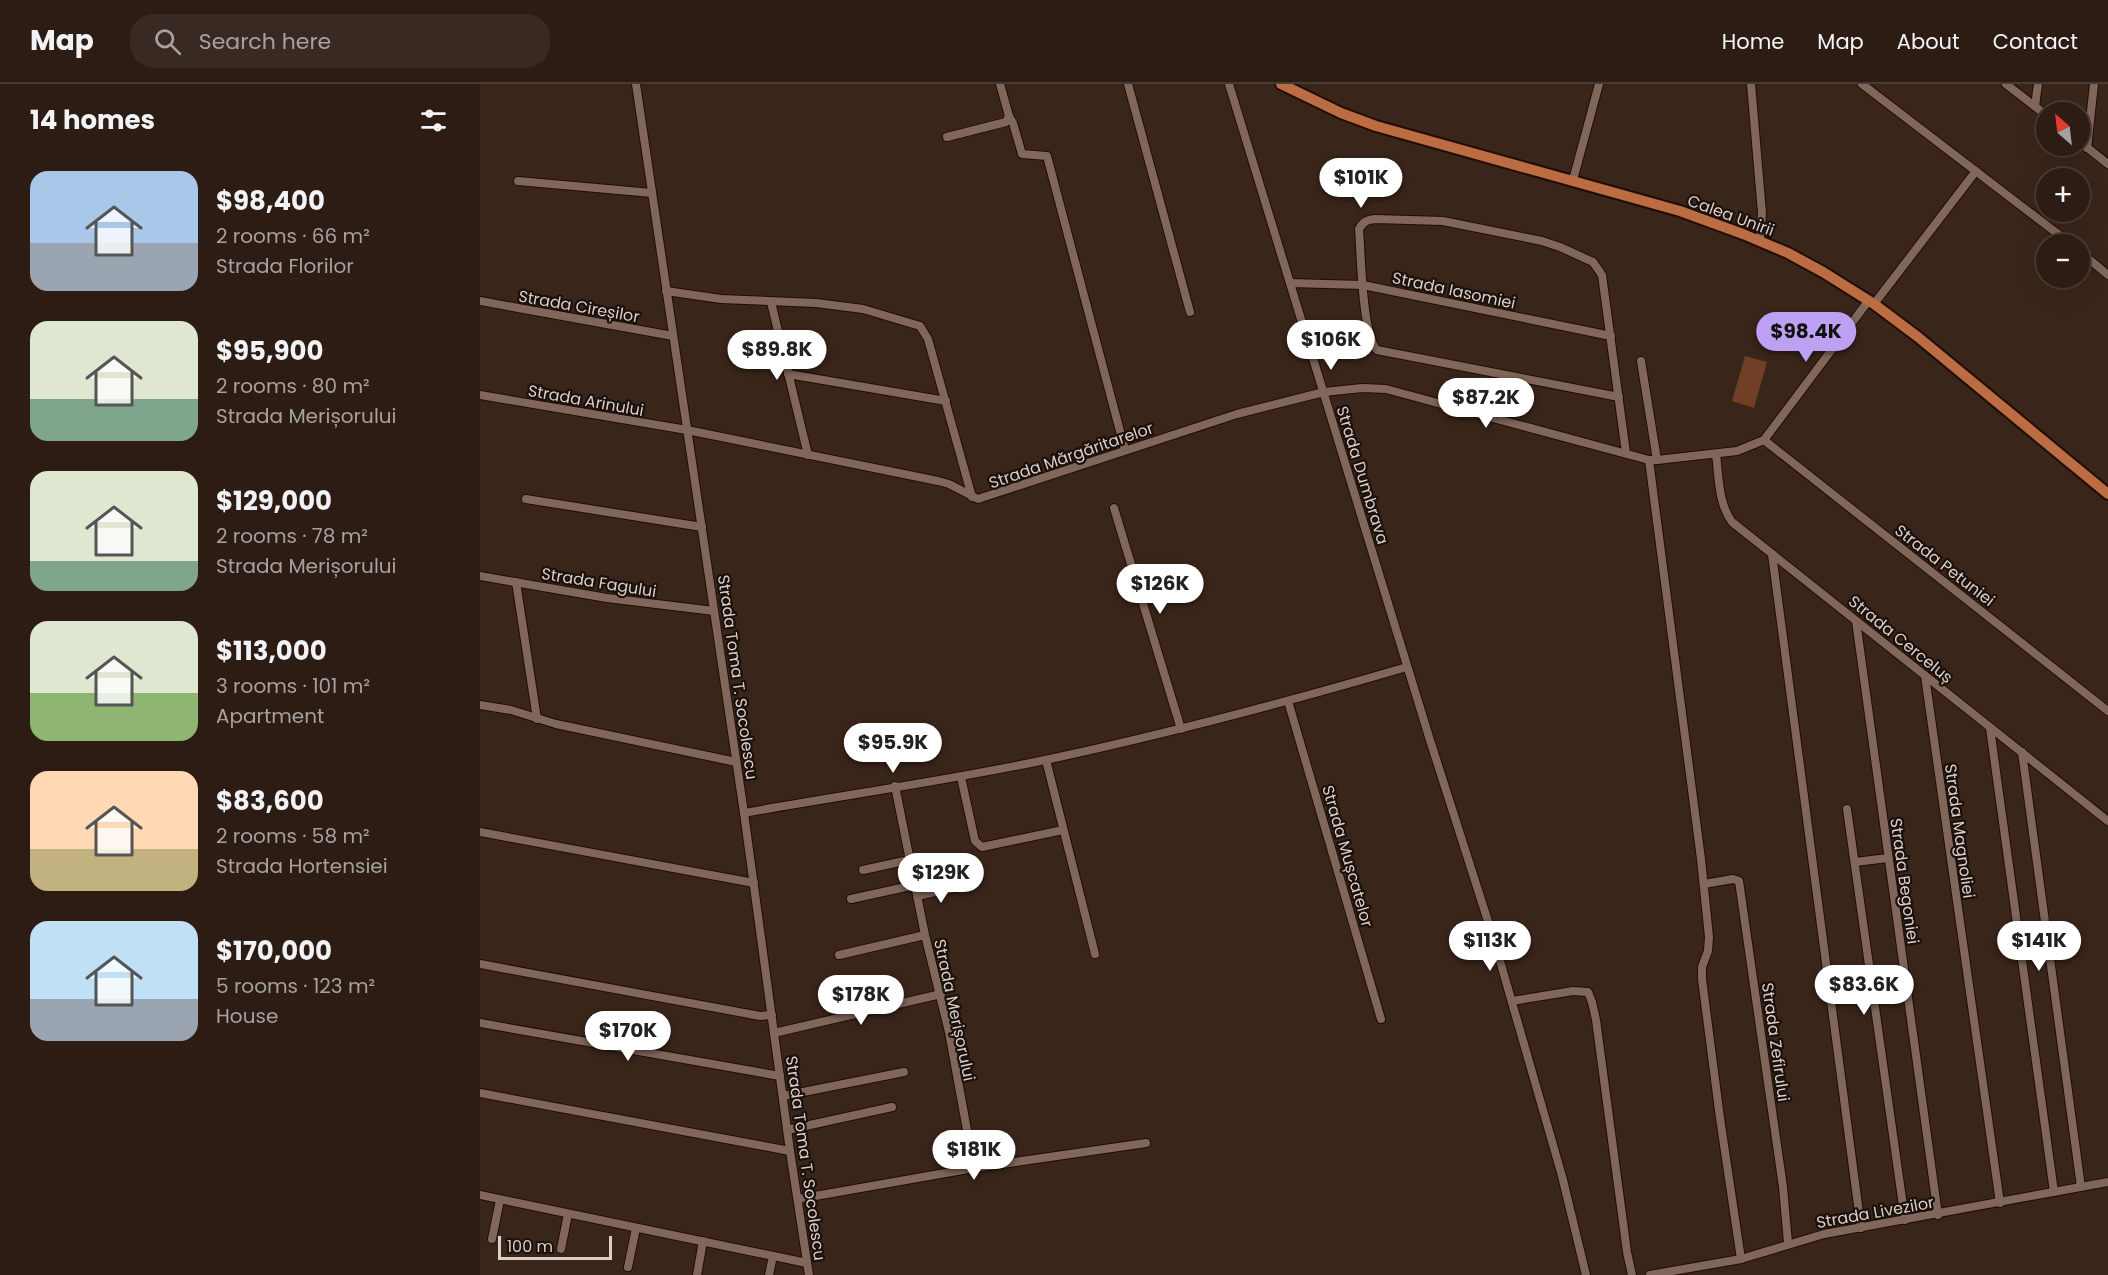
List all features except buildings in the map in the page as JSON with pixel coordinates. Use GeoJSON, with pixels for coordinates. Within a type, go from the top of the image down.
{"type":"FeatureCollection","features":[{"type":"Feature","properties":{"kind":"main road","name":"Calea Unirii"},"geometry":{"type":"LineString","coordinates":[[1281,84],[1341,113],[1376,126],[1680,211],[1760,240],[1823,272],[1871,302],[1918,337],[2108,494]]}},
{"type":"Feature","properties":{"kind":"street","name":"Strada Toma T. Socolescu"},"geometry":{"type":"LineString","coordinates":[[636,84],[744,813],[809,1275]]}},
{"type":"Feature","properties":{"kind":"street"},"geometry":{"type":"LineString","coordinates":[[1000,84],[1022,154],[1047,156],[1125,450]]}},
{"type":"Feature","properties":{"kind":"street"},"geometry":{"type":"LineString","coordinates":[[1128,84],[1190,312]]}},
{"type":"Feature","properties":{"kind":"street","name":"Strada Dumbrava"},"geometry":{"type":"LineString","coordinates":[[1229,84],[1407,667],[1512,1001],[1562,1176],[1586,1275]]}},
{"type":"Feature","properties":{"kind":"street"},"geometry":{"type":"LineString","coordinates":[[1573,180],[1599,84]]}},
{"type":"Feature","properties":{"kind":"street"},"geometry":{"type":"LineString","coordinates":[[1751,84],[1762,213],[1760,240]]}},
{"type":"Feature","properties":{"kind":"street"},"geometry":{"type":"LineString","coordinates":[[1862,84],[2058,234]]}},
{"type":"Feature","properties":{"kind":"street"},"geometry":{"type":"LineString","coordinates":[[2007,84],[2035,106]]}},
{"type":"Feature","properties":{"kind":"street"},"geometry":{"type":"LineString","coordinates":[[2035,106],[2038,84]]}},
{"type":"Feature","properties":{"kind":"street"},"geometry":{"type":"LineString","coordinates":[[2090,121],[2094,84]]}},
{"type":"Feature","properties":{"kind":"street"},"geometry":{"type":"LineString","coordinates":[[947,137],[1006,122],[1009,116]]}},
{"type":"Feature","properties":{"kind":"street"},"geometry":{"type":"LineString","coordinates":[[2090,150],[2108,164]]}},
{"type":"Feature","properties":{"kind":"street"},"geometry":{"type":"LineString","coordinates":[[1653,460],[1716,454],[1751,447],[1764,440],[1976,171]]}},
{"type":"Feature","properties":{"kind":"street"},"geometry":{"type":"LineString","coordinates":[[518,182],[652,193]]}},
{"type":"Feature","properties":{"kind":"street"},"geometry":{"type":"LineString","coordinates":[[1618,397],[1377,350],[1371,341],[1363,285],[1359,230],[1367,220],[1443,221],[1542,241],[1593,262],[1602,275],[1626,453]]}},
{"type":"Feature","properties":{"kind":"street"},"geometry":{"type":"LineString","coordinates":[[2090,260],[2108,274]]}},
{"type":"Feature","properties":{"kind":"street","name":"Strada Iasomiei"},"geometry":{"type":"LineString","coordinates":[[1290,283],[1363,285],[1611,336]]}},
{"type":"Feature","properties":{"kind":"street"},"geometry":{"type":"LineString","coordinates":[[666,291],[721,299],[816,303],[863,309],[920,326],[928,339],[972,497]]}},
{"type":"Feature","properties":{"kind":"street","name":"Strada Cireșilor"},"geometry":{"type":"LineString","coordinates":[[480,302],[673,336]]}},
{"type":"Feature","properties":{"kind":"street"},"geometry":{"type":"LineString","coordinates":[[771,302],[808,455]]}},
{"type":"Feature","properties":{"kind":"street"},"geometry":{"type":"LineString","coordinates":[[1641,361],[1704,884],[1709,937],[1708,951],[1702,967],[1702,979],[1741,1259]]}},
{"type":"Feature","properties":{"kind":"street"},"geometry":{"type":"LineString","coordinates":[[788,374],[945,401]]}},
{"type":"Feature","properties":{"kind":"street","name":"Strada Mărgăritarelor"},"geometry":{"type":"LineString","coordinates":[[687,430],[938,481],[949,484],[978,500],[1237,414],[1324,392],[1386,388],[1653,460]]}},
{"type":"Feature","properties":{"kind":"street","name":"Strada Arinului"},"geometry":{"type":"LineString","coordinates":[[480,395],[687,430]]}},
{"type":"Feature","properties":{"kind":"street","name":"Strada Petuniei"},"geometry":{"type":"LineString","coordinates":[[1764,440],[2108,711]]}},
{"type":"Feature","properties":{"kind":"street","name":"Strada Cerceluș"},"geometry":{"type":"LineString","coordinates":[[1716,454],[1724,511],[1732,522],[2108,821]]}},
{"type":"Feature","properties":{"kind":"street"},"geometry":{"type":"LineString","coordinates":[[526,499],[702,527]]}},
{"type":"Feature","properties":{"kind":"street"},"geometry":{"type":"LineString","coordinates":[[1114,508],[1181,729]]}},
{"type":"Feature","properties":{"kind":"street"},"geometry":{"type":"LineString","coordinates":[[1772,554],[1861,1228]]}},
{"type":"Feature","properties":{"kind":"street","name":"Strada Fagului"},"geometry":{"type":"LineString","coordinates":[[480,576],[607,598],[714,611]]}},
{"type":"Feature","properties":{"kind":"street"},"geometry":{"type":"LineString","coordinates":[[516,582],[537,719]]}},
{"type":"Feature","properties":{"kind":"street","name":"Strada Begoniei"},"geometry":{"type":"LineString","coordinates":[[1856,621],[1938,1215]]}},
{"type":"Feature","properties":{"kind":"street"},"geometry":{"type":"LineString","coordinates":[[744,813],[961,777],[1046,760],[1181,729],[1407,667]]}},
{"type":"Feature","properties":{"kind":"street","name":"Strada Magnoliei"},"geometry":{"type":"LineString","coordinates":[[1925,676],[2000,1203]]}},
{"type":"Feature","properties":{"kind":"street","name":"Strada Mușcatelor"},"geometry":{"type":"LineString","coordinates":[[1288,701],[1381,1019]]}},
{"type":"Feature","properties":{"kind":"street"},"geometry":{"type":"LineString","coordinates":[[480,705],[511,710],[537,719],[736,762]]}},
{"type":"Feature","properties":{"kind":"street"},"geometry":{"type":"LineString","coordinates":[[1990,728],[2054,1192]]}},
{"type":"Feature","properties":{"kind":"street"},"geometry":{"type":"LineString","coordinates":[[2022,752],[2081,1187]]}},
{"type":"Feature","properties":{"kind":"street"},"geometry":{"type":"LineString","coordinates":[[1046,760],[1095,954]]}},
{"type":"Feature","properties":{"kind":"street"},"geometry":{"type":"LineString","coordinates":[[961,777],[975,841],[979,846],[1063,830]]}},
{"type":"Feature","properties":{"kind":"street","name":"Strada Merișorului"},"geometry":{"type":"LineString","coordinates":[[896,786],[925,935],[941,994],[974,1168]]}},
{"type":"Feature","properties":{"kind":"street"},"geometry":{"type":"LineString","coordinates":[[1847,809],[1905,1220]]}},
{"type":"Feature","properties":{"kind":"street"},"geometry":{"type":"LineString","coordinates":[[480,832],[754,883]]}},
{"type":"Feature","properties":{"kind":"street"},"geometry":{"type":"LineString","coordinates":[[1855,862],[1888,858]]}},
{"type":"Feature","properties":{"kind":"street"},"geometry":{"type":"LineString","coordinates":[[862,870],[909,860]]}},
{"type":"Feature","properties":{"kind":"street","name":"Strada Zefirului"},"geometry":{"type":"LineString","coordinates":[[1704,884],[1733,879],[1739,881],[1783,1187],[1788,1243]]}},
{"type":"Feature","properties":{"kind":"street"},"geometry":{"type":"LineString","coordinates":[[851,899],[915,885]]}},
{"type":"Feature","properties":{"kind":"street"},"geometry":{"type":"LineString","coordinates":[[917,896],[959,887]]}},
{"type":"Feature","properties":{"kind":"street"},"geometry":{"type":"LineString","coordinates":[[839,956],[925,935]]}},
{"type":"Feature","properties":{"kind":"street"},"geometry":{"type":"LineString","coordinates":[[480,964],[760,1016],[772,1015]]}},
{"type":"Feature","properties":{"kind":"street"},"geometry":{"type":"LineString","coordinates":[[1512,1001],[1573,991],[1588,992],[1591,997],[1632,1275]]}},
{"type":"Feature","properties":{"kind":"street"},"geometry":{"type":"LineString","coordinates":[[774,1033],[941,994]]}},
{"type":"Feature","properties":{"kind":"street"},"geometry":{"type":"LineString","coordinates":[[480,1023],[780,1076]]}},
{"type":"Feature","properties":{"kind":"street"},"geometry":{"type":"LineString","coordinates":[[783,1096],[904,1072]]}},
{"type":"Feature","properties":{"kind":"street"},"geometry":{"type":"LineString","coordinates":[[480,1093],[790,1151]]}},
{"type":"Feature","properties":{"kind":"street"},"geometry":{"type":"LineString","coordinates":[[788,1130],[892,1107]]}},
{"type":"Feature","properties":{"kind":"street"},"geometry":{"type":"LineString","coordinates":[[798,1199],[974,1168],[1146,1143]]}},
{"type":"Feature","properties":{"kind":"street","name":"Strada Livezilor"},"geometry":{"type":"LineString","coordinates":[[1650,1275],[1741,1259],[1824,1234],[1938,1215],[2108,1182]]}},
{"type":"Feature","properties":{"kind":"street"},"geometry":{"type":"LineString","coordinates":[[480,1196],[807,1263]]}},
{"type":"Feature","properties":{"kind":"street"},"geometry":{"type":"LineString","coordinates":[[492,1239],[500,1200]]}},
{"type":"Feature","properties":{"kind":"street"},"geometry":{"type":"LineString","coordinates":[[561,1249],[568,1214]]}},
{"type":"Feature","properties":{"kind":"street"},"geometry":{"type":"LineString","coordinates":[[628,1267],[636,1228]]}},
{"type":"Feature","properties":{"kind":"street"},"geometry":{"type":"LineString","coordinates":[[697,1275],[703,1241]]}},
{"type":"Feature","properties":{"kind":"street"},"geometry":{"type":"LineString","coordinates":[[769,1275],[773,1256]]}},
{"type":"Feature","properties":{"kind":"shaded area"},"geometry":{"type":"Polygon","coordinates":[[[1745,356],[1767,362],[1754,408],[1732,401],[1745,356]]]}}]}
